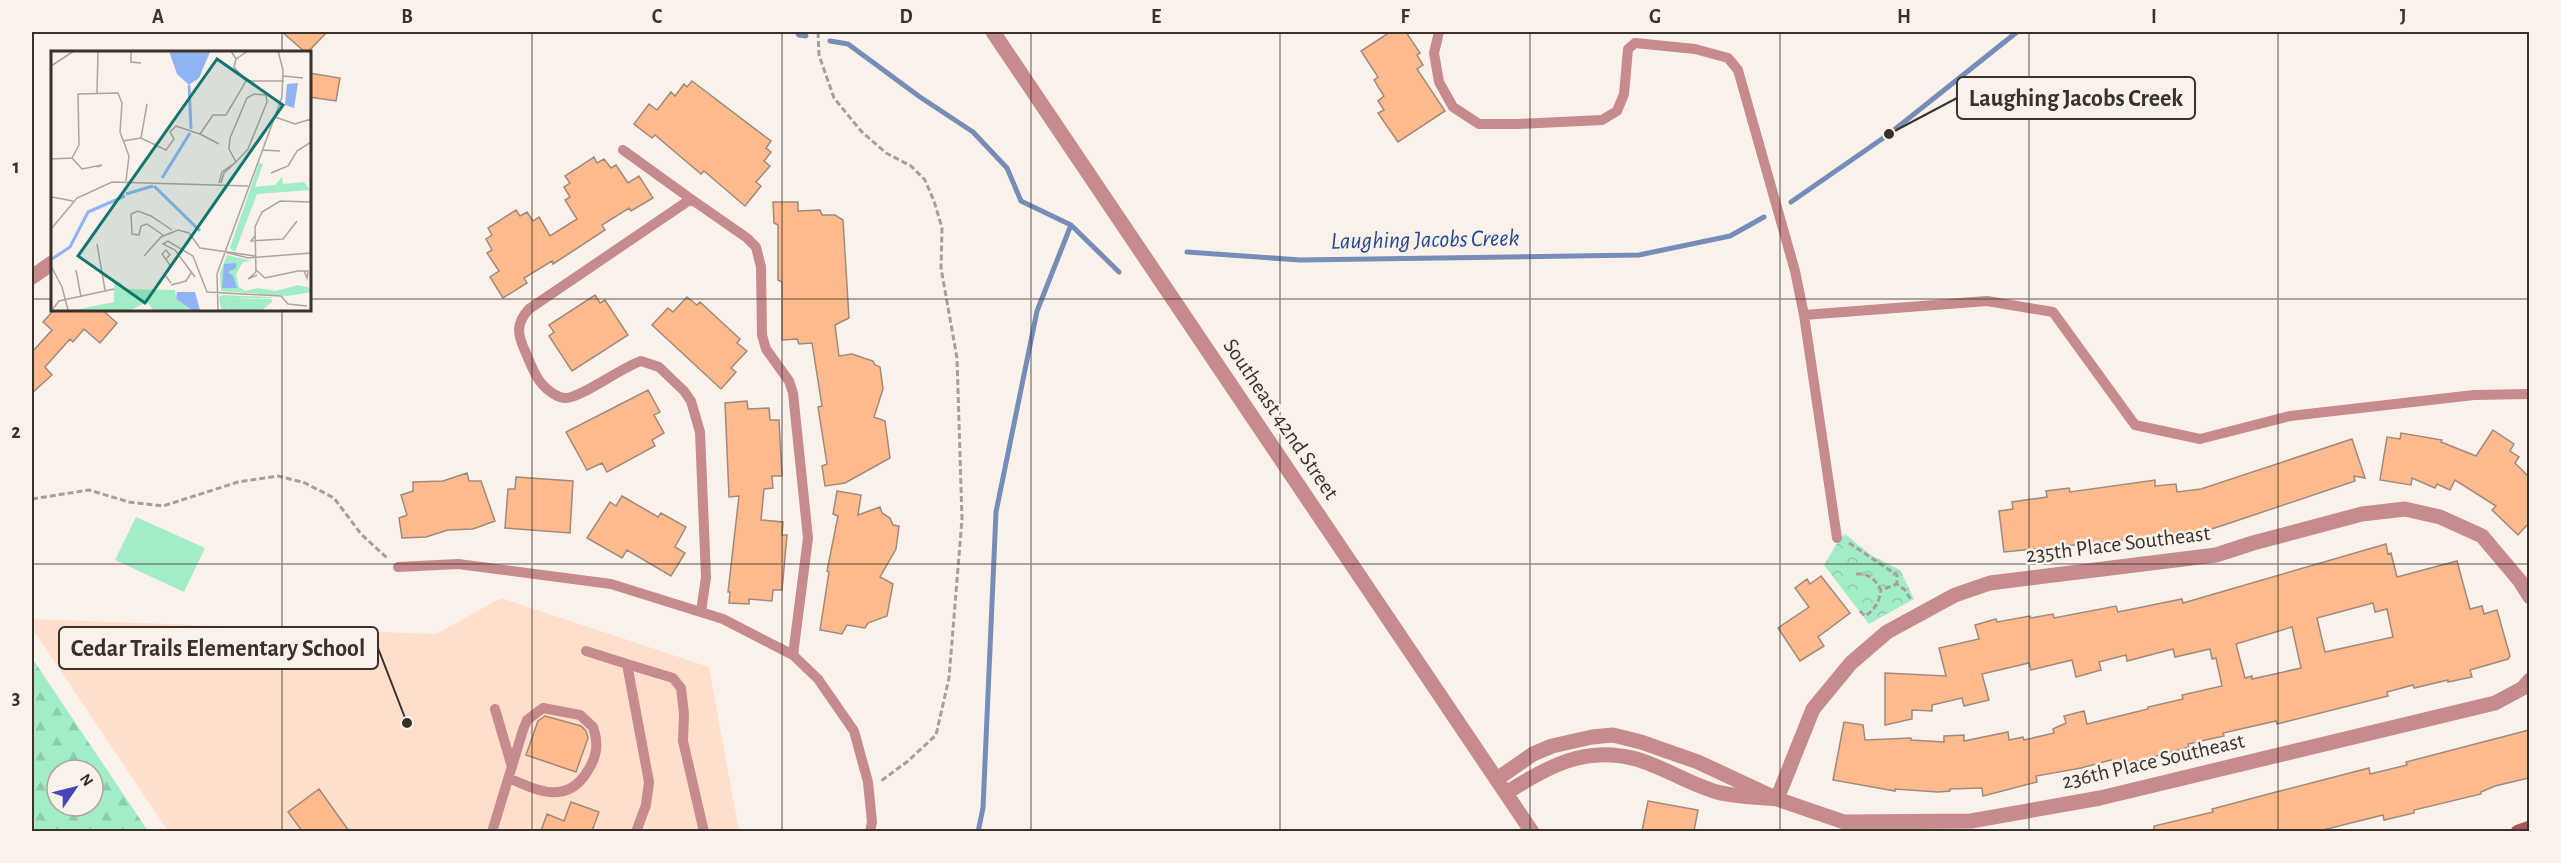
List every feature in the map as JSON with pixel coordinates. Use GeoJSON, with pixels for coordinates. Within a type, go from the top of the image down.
{"type":"FeatureCollection","features":[{"type":"Feature","properties":{"kind":"main road"},"geometry":{"type":"LineString","coordinates":[[2518,831],[2529,828]]}},
{"type":"Feature","properties":{"kind":"street","name":"Southeast 42nd Street"},"geometry":{"type":"LineString","coordinates":[[993,32],[1533,831]]}},
{"type":"Feature","properties":{"kind":"street"},"geometry":{"type":"LineString","coordinates":[[32,277],[51,264]]}},
{"type":"Feature","properties":{"kind":"street","name":"235th Place Southeast"},"geometry":{"type":"LineString","coordinates":[[1777,799],[1812,709],[1851,663],[1887,632],[1955,596],[1990,583],[2216,555],[2362,514],[2405,509],[2440,517],[2482,536],[2520,581],[2529,597]]}},
{"type":"Feature","properties":{"kind":"street","name":"236th Place Southeast"},"geometry":{"type":"LineString","coordinates":[[1497,779],[1533,754],[1552,746],[1612,735],[1641,742],[1698,762],[1777,799],[1844,822],[1971,821],[2100,798],[2495,703],[2523,688],[2529,680]]}},
{"type":"Feature","properties":{"kind":"street","name":"236th Place Southeast"},"geometry":{"type":"LineString","coordinates":[[1506,792],[1555,765],[1590,755],[1612,755],[1636,759],[1718,792],[1777,799]]}},
{"type":"Feature","properties":{"kind":"lane"},"geometry":{"type":"LineString","coordinates":[[1439,32],[1434,53],[1439,82],[1452,107],[1479,124],[1602,120],[1617,111],[1624,94],[1628,49],[1635,43],[1695,49],[1728,58],[1738,70],[1795,271],[1804,315],[1837,536]]}},
{"type":"Feature","properties":{"kind":"lane"},"geometry":{"type":"LineString","coordinates":[[623,150],[690,200],[747,238],[756,247],[761,267],[762,335],[766,349],[786,375],[793,393],[808,538],[793,655]]}},
{"type":"Feature","properties":{"kind":"lane"},"geometry":{"type":"LineString","coordinates":[[690,200],[529,309],[522,317],[518,328],[520,340],[540,382],[557,395],[566,398],[579,393],[641,361],[659,367],[692,401],[700,432],[705,533],[706,577],[701,612]]}},
{"type":"Feature","properties":{"kind":"lane"},"geometry":{"type":"LineString","coordinates":[[1804,315],[1987,301],[2053,312],[2135,425],[2200,439],[2290,416],[2474,394],[2529,394]]}},
{"type":"Feature","properties":{"kind":"lane"},"geometry":{"type":"LineString","coordinates":[[398,567],[458,564],[611,584],[723,619],[793,655],[818,679],[854,731],[868,782],[872,822],[870,831]]}},
{"type":"Feature","properties":{"kind":"lane"},"geometry":{"type":"LineString","coordinates":[[586,651],[673,678],[681,688],[684,714],[683,741],[704,831]]}},
{"type":"Feature","properties":{"kind":"lane"},"geometry":{"type":"LineString","coordinates":[[627,663],[649,782],[646,805],[636,831]]}},
{"type":"Feature","properties":{"kind":"lane"},"geometry":{"type":"LineString","coordinates":[[492,831],[510,773],[523,730],[527,720],[535,712],[543,708],[580,715],[593,728],[597,754],[580,784],[572,789],[560,793],[528,787],[510,773],[495,709]]}},
{"type":"Feature","properties":{"kind":"path"},"geometry":{"type":"LineString","coordinates":[[818,32],[819,55],[834,98],[861,131],[886,153],[910,166],[925,180],[934,201],[942,228],[941,268],[957,358],[962,519],[949,678],[936,735],[908,761],[877,784]]}},
{"type":"Feature","properties":{"kind":"path"},"geometry":{"type":"LineString","coordinates":[[32,499],[89,490],[129,502],[163,506],[238,482],[278,476],[305,483],[334,498],[361,534],[398,567]]}},
{"type":"Feature","properties":{"kind":"path"},"geometry":{"type":"LineString","coordinates":[[1837,536],[1893,571],[1897,575],[1897,584],[1909,595],[1912,602]]}},
{"type":"Feature","properties":{"kind":"path"},"geometry":{"type":"LineString","coordinates":[[1856,574],[1863,573],[1871,577],[1881,590],[1880,599],[1873,610],[1865,616],[1860,611]]}},
{"type":"Feature","properties":{"kind":"path"},"geometry":{"type":"LineString","coordinates":[[1881,590],[1897,584]]}},
{"type":"Feature","properties":{"kind":"shaded area"},"geometry":{"type":"Polygon","coordinates":[[[501,598],[709,667],[739,831],[168,831],[32,628],[32,619],[436,634],[501,598]]]}},
{"type":"Feature","properties":{"kind":"green space"},"geometry":{"type":"Polygon","coordinates":[[[136,517],[205,548],[184,592],[115,560],[136,517]]]}},
{"type":"Feature","properties":{"kind":"green space"},"geometry":{"type":"Polygon","coordinates":[[[1845,534],[1871,555],[1900,570],[1914,599],[1869,624],[1824,565],[1845,534]]]}},
{"type":"Feature","properties":{"kind":"green space"},"geometry":{"type":"Polygon","coordinates":[[[32,658],[99,758],[45,758],[45,818],[105,818],[105,767],[148,831],[32,831],[32,658]]]}},
{"type":"Feature","properties":{"kind":"building"},"geometry":{"type":"Polygon","coordinates":[[[282,32],[327,32],[309,51],[304,51],[282,32]]]}},
{"type":"Feature","properties":{"kind":"building"},"geometry":{"type":"Polygon","coordinates":[[[1390,32],[1406,32],[1420,53],[1417,55],[1423,65],[1417,69],[1445,111],[1398,142],[1378,113],[1384,110],[1378,101],[1384,96],[1374,80],[1378,77],[1361,51],[1390,32]]]}},
{"type":"Feature","properties":{"kind":"building"},"geometry":{"type":"Polygon","coordinates":[[[310,73],[340,78],[336,101],[310,97],[310,73]]]}},
{"type":"Feature","properties":{"kind":"building"},"geometry":{"type":"Polygon","coordinates":[[[692,81],[771,141],[766,148],[771,152],[764,161],[770,166],[756,182],[761,186],[745,206],[704,171],[701,174],[655,135],[652,138],[634,124],[649,104],[657,110],[671,92],[675,96],[684,84],[687,87],[692,81]]]}},
{"type":"Feature","properties":{"kind":"building"},"geometry":{"type":"Polygon","coordinates":[[[594,157],[597,163],[604,159],[611,168],[616,165],[628,183],[639,176],[653,198],[631,211],[629,208],[602,225],[605,230],[553,264],[552,261],[524,278],[527,283],[503,298],[490,277],[499,271],[487,253],[492,250],[486,239],[492,235],[488,228],[516,210],[520,216],[527,212],[533,221],[539,217],[550,236],[577,219],[565,200],[570,197],[564,187],[570,183],[565,176],[594,157]]]}},
{"type":"Feature","properties":{"kind":"building"},"geometry":{"type":"Polygon","coordinates":[[[773,202],[798,202],[798,211],[820,210],[822,215],[835,215],[843,220],[849,318],[835,325],[839,356],[852,354],[873,361],[880,367],[883,389],[874,417],[885,421],[890,458],[845,483],[825,486],[822,466],[827,464],[818,407],[822,406],[812,343],[799,344],[797,339],[782,340],[782,282],[778,280],[778,225],[774,223],[773,202]]]}},
{"type":"Feature","properties":{"kind":"building"},"geometry":{"type":"Polygon","coordinates":[[[595,295],[600,303],[605,300],[628,335],[572,371],[549,336],[554,332],[549,325],[595,295]]]}},
{"type":"Feature","properties":{"kind":"building"},"geometry":{"type":"Polygon","coordinates":[[[687,297],[697,305],[700,302],[740,339],[737,343],[747,351],[731,368],[736,372],[721,389],[652,325],[668,308],[673,312],[687,297]]]}},
{"type":"Feature","properties":{"kind":"building"},"geometry":{"type":"Polygon","coordinates":[[[54,310],[102,310],[117,323],[100,343],[84,329],[73,342],[70,339],[45,367],[52,375],[32,393],[32,352],[52,330],[43,322],[54,310]]]}},
{"type":"Feature","properties":{"kind":"building"},"geometry":{"type":"Polygon","coordinates":[[[648,390],[660,412],[654,415],[664,433],[652,440],[655,446],[607,472],[602,463],[587,470],[566,432],[648,390]]]}},
{"type":"Feature","properties":{"kind":"building"},"geometry":{"type":"Polygon","coordinates":[[[747,401],[748,409],[769,408],[770,420],[779,420],[782,476],[772,476],[773,488],[764,489],[761,520],[783,522],[782,535],[787,535],[782,590],[773,590],[772,601],[749,599],[749,604],[729,603],[730,592],[728,592],[739,496],[729,497],[725,403],[747,401]]]}},
{"type":"Feature","properties":{"kind":"building"},"geometry":{"type":"Polygon","coordinates":[[[2493,430],[2514,444],[2510,451],[2519,457],[2515,463],[2529,477],[2529,523],[2518,535],[2492,510],[2496,506],[2455,480],[2450,490],[2437,484],[2435,488],[2412,478],[2411,485],[2380,480],[2387,437],[2400,439],[2401,433],[2442,440],[2441,442],[2476,456],[2493,430]]]}},
{"type":"Feature","properties":{"kind":"building"},"geometry":{"type":"Polygon","coordinates":[[[2352,439],[2365,478],[2354,476],[2355,481],[2224,525],[2183,538],[2182,534],[2004,552],[1999,511],[2013,509],[2012,502],[2047,497],[2046,491],[2069,488],[2070,492],[2155,480],[2155,486],[2176,484],[2177,492],[2201,489],[2352,439]]]}},
{"type":"Feature","properties":{"kind":"building"},"geometry":{"type":"Polygon","coordinates":[[[467,473],[469,481],[481,481],[495,521],[473,529],[448,530],[426,537],[402,538],[399,518],[407,515],[401,495],[413,491],[413,482],[443,481],[467,473]]]}},
{"type":"Feature","properties":{"kind":"building"},"geometry":{"type":"Polygon","coordinates":[[[516,477],[573,481],[570,533],[505,528],[508,489],[515,489],[516,477]]]}},
{"type":"Feature","properties":{"kind":"building"},"geometry":{"type":"Polygon","coordinates":[[[837,491],[861,495],[858,515],[880,507],[882,513],[890,518],[893,525],[899,526],[896,549],[880,577],[893,584],[887,616],[868,623],[865,628],[847,625],[842,634],[820,630],[829,572],[827,571],[838,516],[833,514],[837,491]]]}},
{"type":"Feature","properties":{"kind":"building"},"geometry":{"type":"Polygon","coordinates":[[[622,496],[658,517],[661,513],[686,527],[675,547],[685,553],[671,576],[627,550],[622,558],[587,538],[610,502],[616,506],[622,496]]]}},
{"type":"Feature","properties":{"kind":"building"},"geometry":{"type":"Polygon","coordinates":[[[2386,544],[2388,554],[2391,553],[2397,577],[2457,561],[2470,609],[2482,606],[2484,614],[2497,610],[2510,656],[2508,659],[2470,670],[2472,677],[2414,688],[2413,685],[2387,692],[2388,696],[2277,724],[2276,721],[2223,733],[2224,736],[2188,744],[2189,747],[2113,768],[2111,760],[2036,776],[2037,782],[1983,796],[1982,788],[1950,789],[1950,791],[1938,792],[1895,789],[1895,791],[1833,780],[1844,722],[1863,725],[1865,740],[1911,738],[1911,740],[1944,742],[1944,736],[1964,735],[1964,741],[2008,732],[2009,740],[2023,737],[2024,740],[2054,733],[2053,729],[2066,723],[2064,716],[2084,711],[2087,724],[2183,699],[2182,695],[2222,686],[2216,658],[2212,659],[2210,649],[2175,657],[2173,649],[2127,661],[2126,655],[2099,662],[2101,670],[2076,677],[2072,660],[2031,670],[2029,663],[1982,674],[1989,700],[1964,706],[1962,698],[1932,705],[1932,711],[1912,710],[1912,719],[1885,725],[1885,673],[1946,676],[1939,648],[1979,639],[1975,625],[1996,619],[1997,622],[2053,614],[2054,618],[2116,606],[2118,612],[2182,599],[2183,603],[2386,544]],[[2373,603],[2317,618],[2325,652],[2393,637],[2387,609],[2375,612],[2373,603]],[[2292,627],[2236,644],[2245,678],[2252,676],[2252,679],[2301,668],[2292,627]]]}},
{"type":"Feature","properties":{"kind":"building"},"geometry":{"type":"Polygon","coordinates":[[[1821,576],[1850,613],[1818,637],[1824,646],[1800,661],[1778,628],[1809,607],[1795,588],[1807,579],[1810,584],[1821,576]]]}},
{"type":"Feature","properties":{"kind":"building"},"geometry":{"type":"Polygon","coordinates":[[[545,716],[581,726],[586,731],[588,738],[576,772],[526,755],[538,721],[545,716]]]}},
{"type":"Feature","properties":{"kind":"building"},"geometry":{"type":"Polygon","coordinates":[[[2529,730],[2529,778],[2495,786],[2481,794],[2414,810],[2414,813],[2384,820],[2383,815],[2319,831],[2154,831],[2154,826],[2213,812],[2212,809],[2369,768],[2370,774],[2407,765],[2406,762],[2529,730]]]}},
{"type":"Feature","properties":{"kind":"building"},"geometry":{"type":"Polygon","coordinates":[[[319,789],[349,831],[302,831],[288,812],[319,789]]]}},
{"type":"Feature","properties":{"kind":"building"},"geometry":{"type":"Polygon","coordinates":[[[1648,801],[1698,810],[1694,831],[1642,831],[1648,801]]]}},
{"type":"Feature","properties":{"kind":"building"},"geometry":{"type":"Polygon","coordinates":[[[571,802],[599,812],[592,831],[541,831],[547,814],[564,821],[571,802]]]}},
{"type":"Feature","properties":{"kind":"waterway","name":"Laughing Jacobs Creek"},"geometry":{"type":"LineString","coordinates":[[797,32],[799,35],[806,36]]}},
{"type":"Feature","properties":{"kind":"waterway","name":"Laughing Jacobs Creek"},"geometry":{"type":"LineString","coordinates":[[1791,202],[1889,134],[2017,32]]}},
{"type":"Feature","properties":{"kind":"waterway","name":"Laughing Jacobs Creek"},"geometry":{"type":"LineString","coordinates":[[830,41],[848,44],[920,97],[973,132],[1007,168],[1021,201],[1071,225],[1119,272]]}},
{"type":"Feature","properties":{"kind":"waterway","name":"Laughing Jacobs Creek"},"geometry":{"type":"LineString","coordinates":[[1187,252],[1300,260],[1639,255],[1730,236],[1764,217]]}},
{"type":"Feature","properties":{"kind":"waterway"},"geometry":{"type":"LineString","coordinates":[[978,832],[983,808],[996,512],[1037,311],[1071,225]]}},
{"type":"Feature","properties":{"kind":"place","name":"Laughing Jacobs Creek"},"geometry":{"type":"Point","coordinates":[1889,134]}},
{"type":"Feature","properties":{"kind":"place","name":"Cedar Trails Elementary School"},"geometry":{"type":"Point","coordinates":[407,723]}}]}
